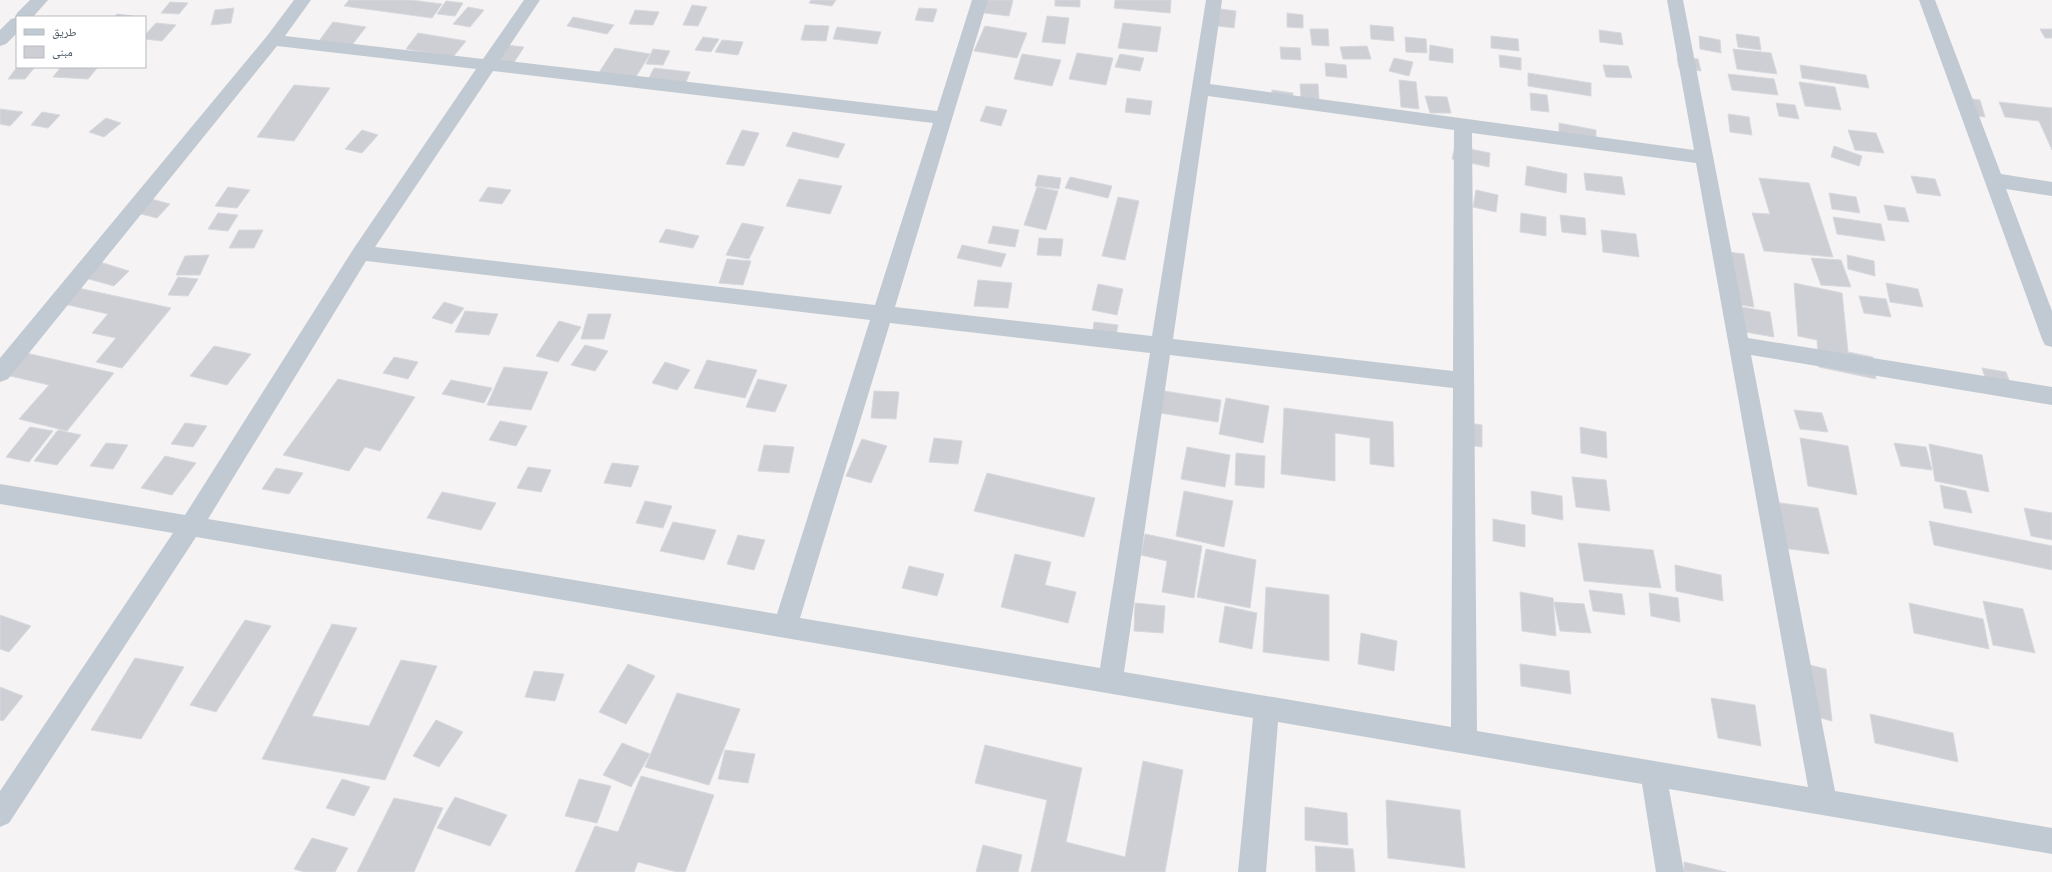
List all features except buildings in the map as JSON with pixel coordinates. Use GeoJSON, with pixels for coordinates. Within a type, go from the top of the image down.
{"type":"FeatureCollection","features":[{"type":"Feature","properties":{"kind":"street"},"geometry":{"type":"LineString","coordinates":[[24,16],[40,0]]}},
{"type":"Feature","properties":{"kind":"street"},"geometry":{"type":"LineString","coordinates":[[0,373],[303,0]]}},
{"type":"Feature","properties":{"kind":"street"},"geometry":{"type":"LineString","coordinates":[[0,814],[190,527],[361,253],[532,0]]}},
{"type":"Feature","properties":{"kind":"street"},"geometry":{"type":"LineString","coordinates":[[785,627],[980,0]]}},
{"type":"Feature","properties":{"kind":"street"},"geometry":{"type":"LineString","coordinates":[[1110,682],[1214,0]]}},
{"type":"Feature","properties":{"kind":"street"},"geometry":{"type":"LineString","coordinates":[[1675,0],[1824,803]]}},
{"type":"Feature","properties":{"kind":"street"},"geometry":{"type":"LineString","coordinates":[[1927,0],[2052,339]]}},
{"type":"Feature","properties":{"kind":"street"},"geometry":{"type":"LineString","coordinates":[[0,40],[16,24]]}},
{"type":"Feature","properties":{"kind":"street"},"geometry":{"type":"LineString","coordinates":[[272,40],[944,118]]}},
{"type":"Feature","properties":{"kind":"street"},"geometry":{"type":"LineString","coordinates":[[1201,89],[1704,158]]}},
{"type":"Feature","properties":{"kind":"street"},"geometry":{"type":"LineString","coordinates":[[1463,125],[1464,742]]}},
{"type":"Feature","properties":{"kind":"street"},"geometry":{"type":"LineString","coordinates":[[1994,180],[2052,189]]}},
{"type":"Feature","properties":{"kind":"street"},"geometry":{"type":"LineString","coordinates":[[361,253],[1464,381]]}},
{"type":"Feature","properties":{"kind":"street"},"geometry":{"type":"LineString","coordinates":[[1739,345],[2052,396]]}},
{"type":"Feature","properties":{"kind":"street"},"geometry":{"type":"LineString","coordinates":[[0,494],[2052,842]]}},
{"type":"Feature","properties":{"kind":"street"},"geometry":{"type":"LineString","coordinates":[[1252,872],[1266,708]]}},
{"type":"Feature","properties":{"kind":"street"},"geometry":{"type":"LineString","coordinates":[[1653,774],[1670,872]]}}]}
